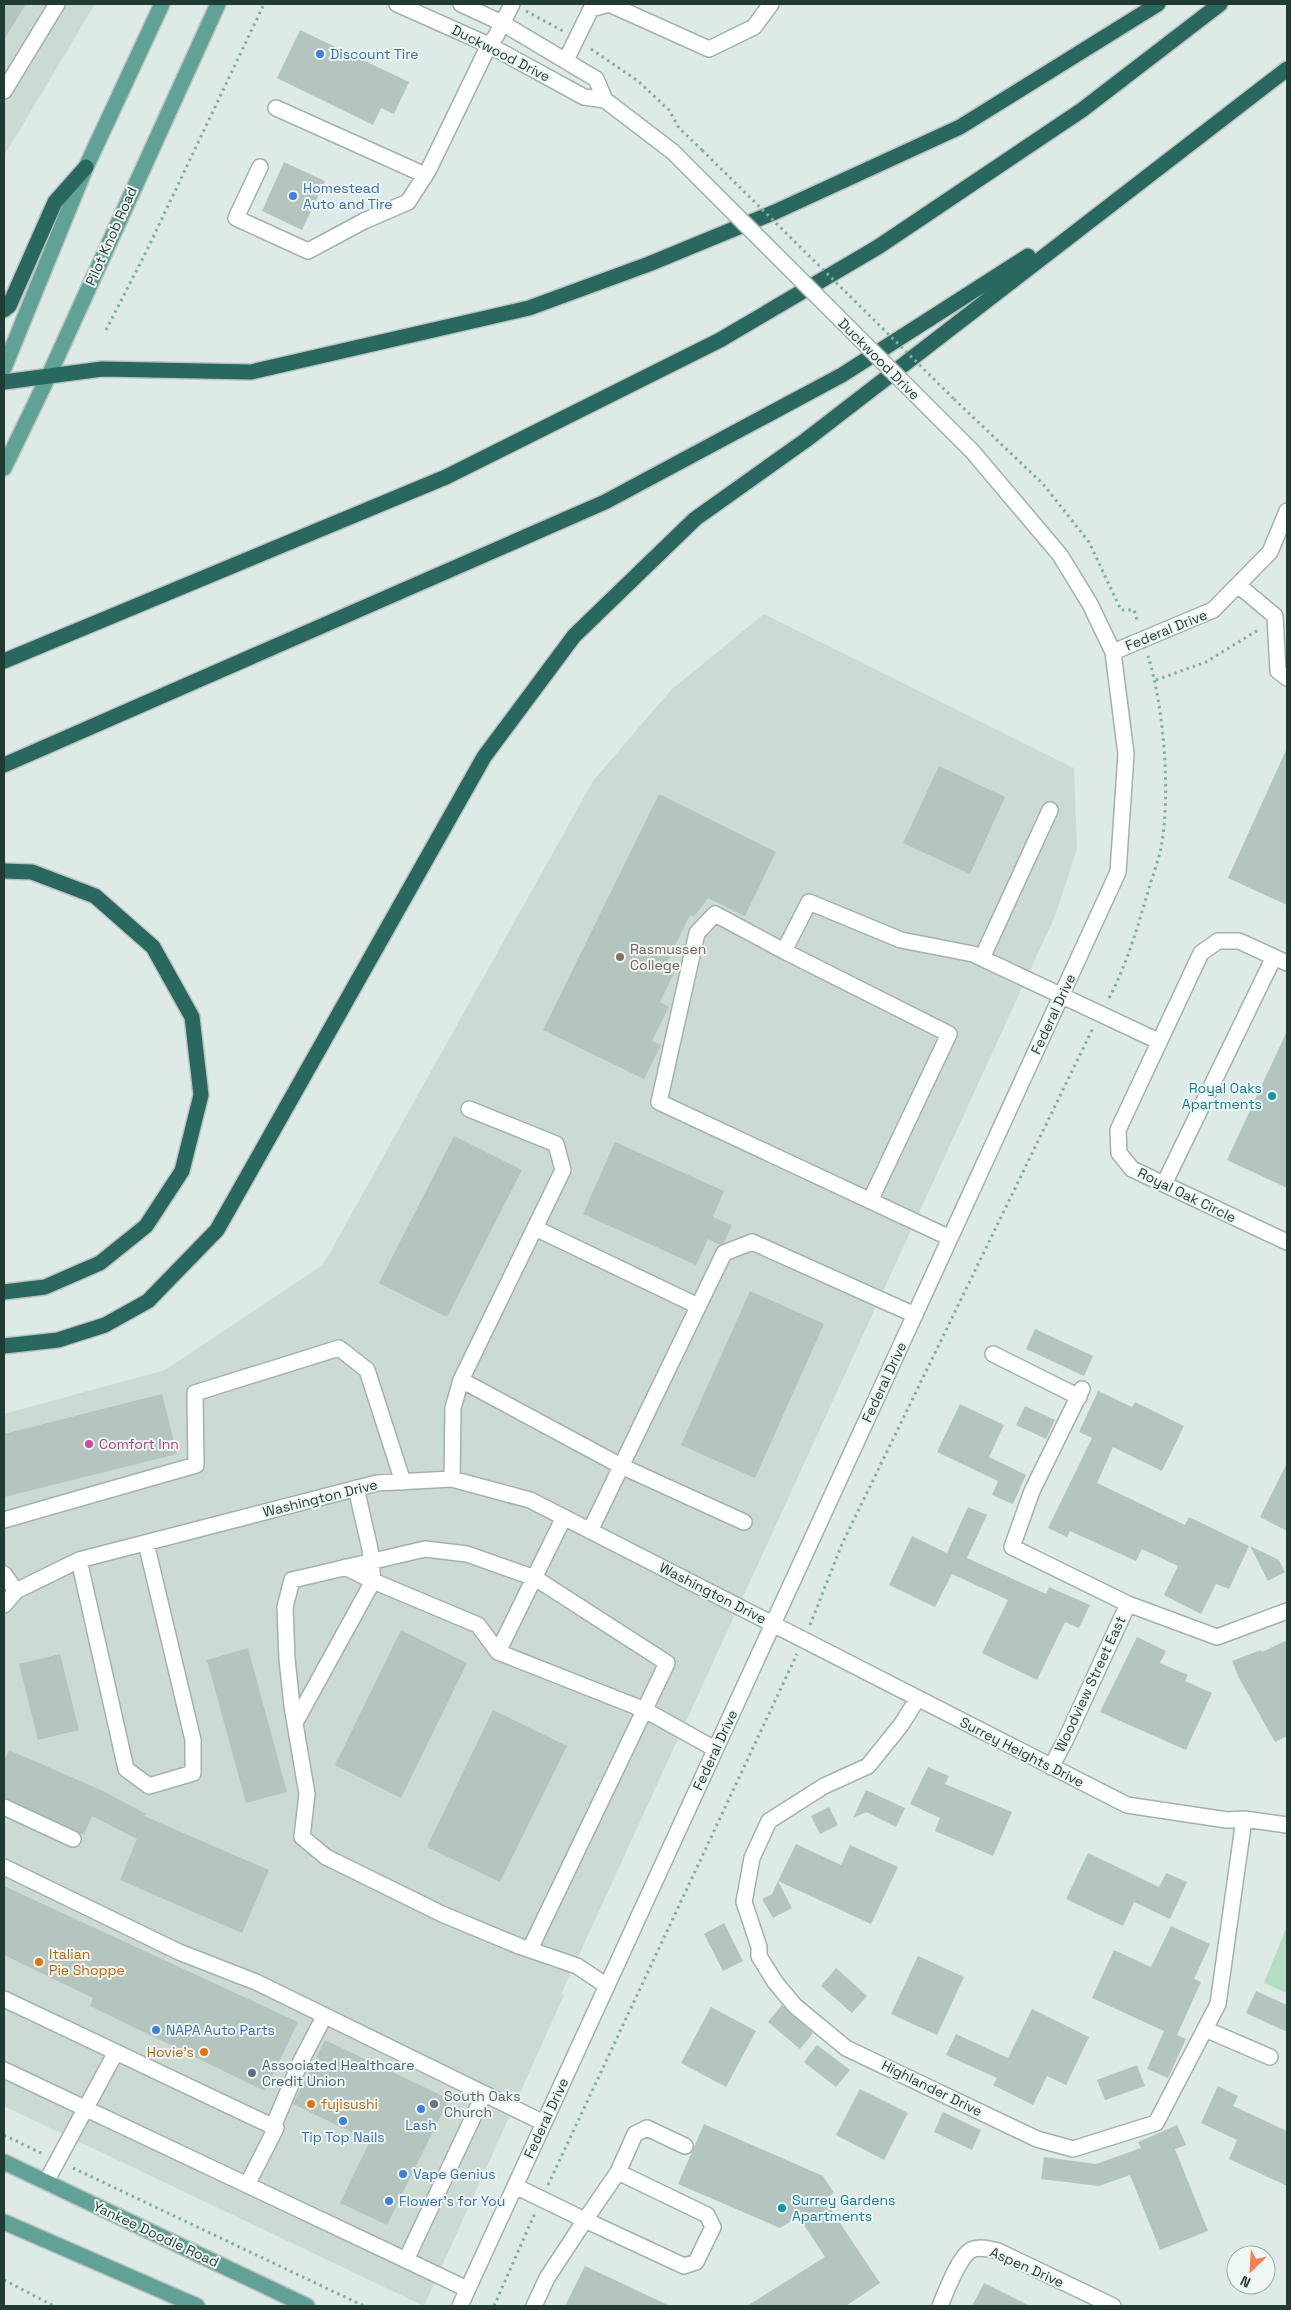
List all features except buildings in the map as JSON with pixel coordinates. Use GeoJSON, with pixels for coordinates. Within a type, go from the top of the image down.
{"type":"FeatureCollection","features":[{"type":"Feature","properties":{"kind":"highway"},"geometry":{"type":"LineString","coordinates":[[4,382],[102,369],[251,372],[529,308],[650,264],[712,238],[960,127],[1158,4]]}},
{"type":"Feature","properties":{"kind":"highway"},"geometry":{"type":"LineString","coordinates":[[4,660],[446,477],[720,340],[886,242],[1082,110],[1220,4]]}},
{"type":"Feature","properties":{"kind":"highway"},"geometry":{"type":"LineString","coordinates":[[4,1346],[58,1340],[106,1325],[148,1301],[217,1230],[484,757],[574,636],[695,519],[806,440],[1287,69]]}},
{"type":"Feature","properties":{"kind":"highway"},"geometry":{"type":"LineString","coordinates":[[4,310],[9,306],[55,202],[86,167]]}},
{"type":"Feature","properties":{"kind":"highway"},"geometry":{"type":"LineString","coordinates":[[4,765],[605,502],[842,375],[1108,206]]}},
{"type":"Feature","properties":{"kind":"highway"},"geometry":{"type":"LineString","coordinates":[[4,871],[32,872],[95,896],[153,947],[192,1017],[201,1095],[182,1171],[146,1226],[100,1263],[45,1287],[4,1292]]}},
{"type":"Feature","properties":{"kind":"main road"},"geometry":{"type":"LineString","coordinates":[[4,368],[86,167],[162,4]]}},
{"type":"Feature","properties":{"kind":"main road","name":"Pilot Knob Road"},"geometry":{"type":"LineString","coordinates":[[4,468],[49,375],[218,4]]}},
{"type":"Feature","properties":{"kind":"main road","name":"Yankee Doodle Road"},"geometry":{"type":"LineString","coordinates":[[4,2162],[308,2306]]}},
{"type":"Feature","properties":{"kind":"main road"},"geometry":{"type":"LineString","coordinates":[[4,2222],[197,2306]]}},
{"type":"Feature","properties":{"kind":"street"},"geometry":{"type":"LineString","coordinates":[[4,91],[57,4]]}},
{"type":"Feature","properties":{"kind":"street","name":"Duckwood Drive"},"geometry":{"type":"LineString","coordinates":[[397,4],[496,35],[566,60],[596,79],[605,100]]}},
{"type":"Feature","properties":{"kind":"street","name":"Duckwood Drive"},"geometry":{"type":"LineString","coordinates":[[461,4],[496,35],[584,97],[605,100],[673,152],[972,451],[1060,555],[1090,604],[1113,652]]}},
{"type":"Feature","properties":{"kind":"street"},"geometry":{"type":"LineString","coordinates":[[260,168],[236,218],[308,251],[364,221],[408,202],[425,175],[512,4]]}},
{"type":"Feature","properties":{"kind":"street"},"geometry":{"type":"LineString","coordinates":[[566,60],[592,6],[609,4],[709,49],[754,27],[771,4]]}},
{"type":"Feature","properties":{"kind":"street"},"geometry":{"type":"LineString","coordinates":[[276,108],[425,175]]}},
{"type":"Feature","properties":{"kind":"street","name":"Federal Drive"},"geometry":{"type":"LineString","coordinates":[[460,2306],[1118,872],[1126,754],[1113,652],[1213,610],[1270,552],[1287,511]]}},
{"type":"Feature","properties":{"kind":"street"},"geometry":{"type":"LineString","coordinates":[[1238,585],[1275,616],[1278,671],[1287,678]]}},
{"type":"Feature","properties":{"kind":"street"},"geometry":{"type":"LineString","coordinates":[[982,958],[1050,810]]}},
{"type":"Feature","properties":{"kind":"street"},"geometry":{"type":"LineString","coordinates":[[784,951],[809,902],[901,940],[973,954],[1158,1041]]}},
{"type":"Feature","properties":{"kind":"street"},"geometry":{"type":"LineString","coordinates":[[870,1201],[949,1034],[715,914],[697,933],[659,1102],[870,1201],[950,1238]]}},
{"type":"Feature","properties":{"kind":"street","name":"Royal Oak Circle"},"geometry":{"type":"LineString","coordinates":[[1280,960],[1239,941],[1218,941],[1201,953],[1158,1041],[1118,1130],[1119,1153],[1132,1169],[1287,1242]]}},
{"type":"Feature","properties":{"kind":"street"},"geometry":{"type":"LineString","coordinates":[[1164,1184],[1280,960]]}},
{"type":"Feature","properties":{"kind":"street"},"geometry":{"type":"LineString","coordinates":[[452,1479],[452,1408],[462,1380],[563,1170],[556,1144],[468,1109]]}},
{"type":"Feature","properties":{"kind":"street"},"geometry":{"type":"LineString","coordinates":[[535,1228],[698,1306]]}},
{"type":"Feature","properties":{"kind":"street"},"geometry":{"type":"LineString","coordinates":[[590,1530],[724,1253],[752,1242],[915,1315]]}},
{"type":"Feature","properties":{"kind":"street"},"geometry":{"type":"LineString","coordinates":[[4,1520],[196,1465],[195,1393],[339,1348],[367,1370],[403,1482]]}},
{"type":"Feature","properties":{"kind":"street","name":"Woodview Street East"},"geometry":{"type":"LineString","coordinates":[[993,1354],[1080,1393],[1032,1491],[1012,1547],[1128,1604],[1065,1741],[1051,1767]]}},
{"type":"Feature","properties":{"kind":"street"},"geometry":{"type":"LineString","coordinates":[[462,1380],[621,1466],[744,1522]]}},
{"type":"Feature","properties":{"kind":"street","name":"Washington Drive"},"geometry":{"type":"LineString","coordinates":[[4,1605],[16,1591],[80,1560],[377,1483],[452,1479],[530,1500],[773,1624]]}},
{"type":"Feature","properties":{"kind":"street"},"geometry":{"type":"LineString","coordinates":[[295,1723],[373,1581],[371,1560],[356,1488]]}},
{"type":"Feature","properties":{"kind":"street"},"geometry":{"type":"LineString","coordinates":[[498,1652],[564,1518]]}},
{"type":"Feature","properties":{"kind":"street"},"geometry":{"type":"LineString","coordinates":[[80,1560],[126,1769],[149,1786],[193,1773],[193,1740],[146,1543]]}},
{"type":"Feature","properties":{"kind":"street"},"geometry":{"type":"LineString","coordinates":[[530,1950],[667,1663],[535,1578],[467,1554],[425,1548],[292,1580],[285,1607],[287,1660],[307,1794],[302,1837],[326,1857],[442,1914],[530,1950],[577,1966],[607,1986]]}},
{"type":"Feature","properties":{"kind":"street"},"geometry":{"type":"LineString","coordinates":[[345,1567],[373,1581],[478,1624],[498,1652],[645,1710],[715,1749]]}},
{"type":"Feature","properties":{"kind":"street"},"geometry":{"type":"LineString","coordinates":[[4,1574],[16,1591]]}},
{"type":"Feature","properties":{"kind":"street"},"geometry":{"type":"LineString","coordinates":[[1128,1604],[1218,1637],[1287,1611]]}},
{"type":"Feature","properties":{"kind":"street","name":"Surrey Heights Drive"},"geometry":{"type":"LineString","coordinates":[[773,1624],[1127,1805],[1227,1820],[1244,1819],[1287,1826]]}},
{"type":"Feature","properties":{"kind":"street","name":"Highlander Drive"},"geometry":{"type":"LineString","coordinates":[[918,1698],[901,1726],[868,1766],[824,1786],[769,1821],[752,1858],[744,1902],[760,1956],[775,1982],[796,2006],[846,2048],[1037,2139],[1074,2149],[1156,2123],[1218,2004],[1244,1819]]}},
{"type":"Feature","properties":{"kind":"street"},"geometry":{"type":"LineString","coordinates":[[4,1807],[72,1839]]}},
{"type":"Feature","properties":{"kind":"street"},"geometry":{"type":"LineString","coordinates":[[4,1867],[179,1952],[256,1982],[324,2017],[544,2123]]}},
{"type":"Feature","properties":{"kind":"street"},"geometry":{"type":"LineString","coordinates":[[4,1999],[276,2128],[247,2185]]}},
{"type":"Feature","properties":{"kind":"street"},"geometry":{"type":"LineString","coordinates":[[273,2127],[300,2063],[324,2017]]}},
{"type":"Feature","properties":{"kind":"street"},"geometry":{"type":"LineString","coordinates":[[1206,2029],[1270,2057]]}},
{"type":"Feature","properties":{"kind":"street"},"geometry":{"type":"LineString","coordinates":[[46,2182],[84,2108],[116,2052]]}},
{"type":"Feature","properties":{"kind":"street"},"geometry":{"type":"LineString","coordinates":[[4,2070],[467,2289]]}},
{"type":"Feature","properties":{"kind":"street"},"geometry":{"type":"LineString","coordinates":[[406,2260],[484,2094]]}},
{"type":"Feature","properties":{"kind":"street"},"geometry":{"type":"LineString","coordinates":[[534,2306],[547,2278],[618,2172],[635,2134],[647,2128],[685,2146]]}},
{"type":"Feature","properties":{"kind":"street"},"geometry":{"type":"LineString","coordinates":[[515,2186],[684,2266],[696,2262],[713,2227],[707,2215],[618,2172]]}},
{"type":"Feature","properties":{"kind":"street","name":"Aspen Drive"},"geometry":{"type":"LineString","coordinates":[[940,2306],[961,2261],[971,2250],[983,2248],[998,2251],[1114,2306]]}},
{"type":"Feature","properties":{"kind":"path"},"geometry":{"type":"LineString","coordinates":[[106,330],[147,250],[264,4]]}},
{"type":"Feature","properties":{"kind":"path"},"geometry":{"type":"LineString","coordinates":[[702,150],[954,399]]}},
{"type":"Feature","properties":{"kind":"path"},"geometry":{"type":"LineString","coordinates":[[1156,680],[1206,662],[1249,638],[1275,616]]}},
{"type":"Feature","properties":{"kind":"path"},"geometry":{"type":"LineString","coordinates":[[4,2135],[364,2306]]}},
{"type":"Feature","properties":{"kind":"path"},"geometry":{"type":"LineString","coordinates":[[4,2280],[54,2306]]}},
{"type":"Feature","properties":{"kind":"shaded area"},"geometry":{"type":"Polygon","coordinates":[[[4,4],[95,4],[4,156],[4,4]]]}},
{"type":"Feature","properties":{"kind":"shaded area"},"geometry":{"type":"Polygon","coordinates":[[[764,614],[1074,768],[1077,849],[1055,916],[561,1994],[564,1995],[424,2306],[4,2106],[4,1414],[165,1370],[323,1265],[593,781],[671,690],[764,614]]]}},
{"type":"Feature","properties":{"kind":"green space"},"geometry":{"type":"Polygon","coordinates":[[[1287,1926],[1287,1993],[1264,1983],[1287,1926]]]}},
{"type":"Feature","properties":{"kind":"place","name":"Discount Tire"},"geometry":{"type":"Point","coordinates":[320,54]}},
{"type":"Feature","properties":{"kind":"place","name":"Homestead Auto and Tire"},"geometry":{"type":"Point","coordinates":[293,196]}},
{"type":"Feature","properties":{"kind":"place","name":"Rasmussen College"},"geometry":{"type":"Point","coordinates":[620,957]}},
{"type":"Feature","properties":{"kind":"place","name":"Royal Oaks Apartments"},"geometry":{"type":"Point","coordinates":[1272,1096]}},
{"type":"Feature","properties":{"kind":"place","name":"Comfort Inn"},"geometry":{"type":"Point","coordinates":[89,1444]}},
{"type":"Feature","properties":{"kind":"place","name":"Italian Pie Shoppe"},"geometry":{"type":"Point","coordinates":[39,1962]}},
{"type":"Feature","properties":{"kind":"place","name":"NAPA Auto Parts"},"geometry":{"type":"Point","coordinates":[156,2030]}},
{"type":"Feature","properties":{"kind":"place","name":"Hovie's"},"geometry":{"type":"Point","coordinates":[204,2052]}},
{"type":"Feature","properties":{"kind":"place","name":"Associated Healthcare Credit Union"},"geometry":{"type":"Point","coordinates":[252,2073]}},
{"type":"Feature","properties":{"kind":"place","name":"fujisushi"},"geometry":{"type":"Point","coordinates":[311,2104]}},
{"type":"Feature","properties":{"kind":"place","name":"South Oaks Church"},"geometry":{"type":"Point","coordinates":[434,2104]}},
{"type":"Feature","properties":{"kind":"place","name":"Lash"},"geometry":{"type":"Point","coordinates":[421,2109]}},
{"type":"Feature","properties":{"kind":"place","name":"Tip Top Nails"},"geometry":{"type":"Point","coordinates":[343,2121]}},
{"type":"Feature","properties":{"kind":"place","name":"Vape Genius"},"geometry":{"type":"Point","coordinates":[403,2174]}},
{"type":"Feature","properties":{"kind":"place","name":"Flower's for You"},"geometry":{"type":"Point","coordinates":[389,2201]}},
{"type":"Feature","properties":{"kind":"place","name":"Surrey Gardens Apartments"},"geometry":{"type":"Point","coordinates":[782,2208]}}]}
